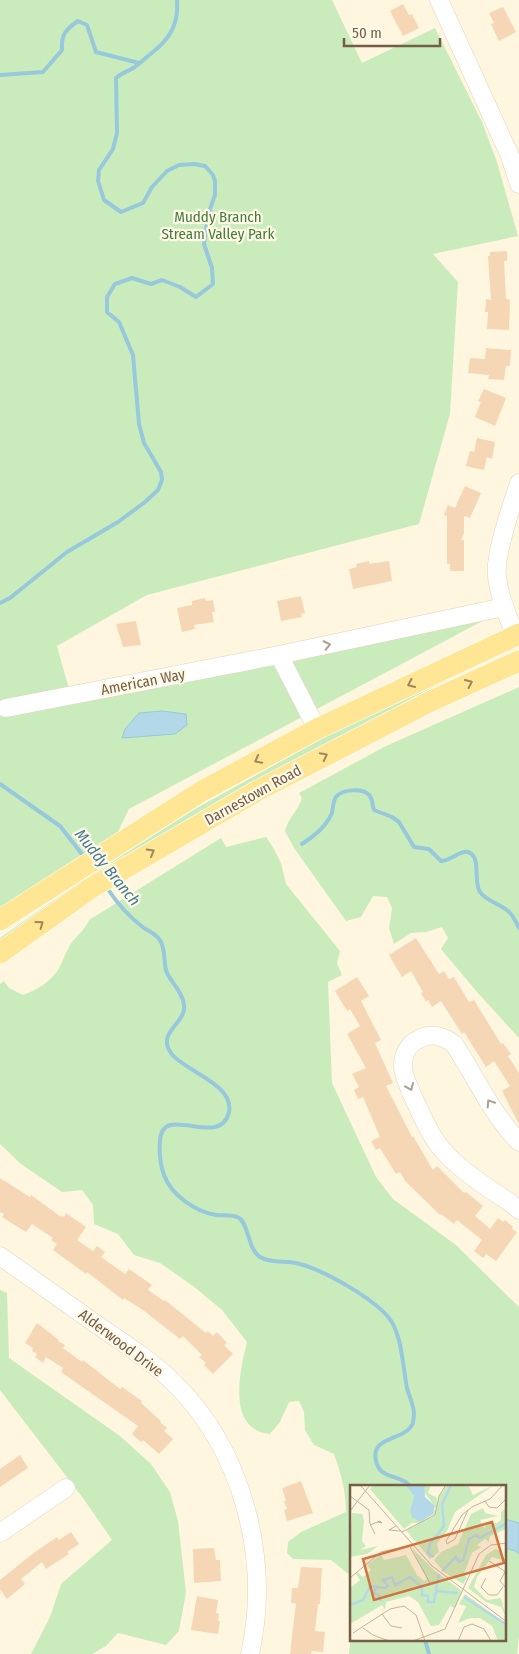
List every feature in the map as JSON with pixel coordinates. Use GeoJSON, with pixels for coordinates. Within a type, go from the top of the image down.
{"type":"FeatureCollection","features":[{"type":"Feature","properties":{"kind":"main road","name":"Darnestown Road"},"geometry":{"type":"LineString","coordinates":[[0,920],[202,790],[316,729],[517,634]]}},
{"type":"Feature","properties":{"kind":"main road","name":"Darnestown Road"},"geometry":{"type":"LineString","coordinates":[[0,953],[90,888],[257,790],[431,701],[519,661]]}},
{"type":"Feature","properties":{"kind":"street"},"geometry":{"type":"LineString","coordinates":[[439,0],[510,156],[519,184]]}},
{"type":"Feature","properties":{"kind":"street"},"geometry":{"type":"LineString","coordinates":[[517,634],[504,607],[496,576],[496,561],[519,483]]}},
{"type":"Feature","properties":{"kind":"street","name":"American Way"},"geometry":{"type":"LineString","coordinates":[[6,708],[279,655],[504,607]]}},
{"type":"Feature","properties":{"kind":"street"},"geometry":{"type":"LineString","coordinates":[[279,655],[316,729]]}},
{"type":"Feature","properties":{"kind":"street"},"geometry":{"type":"LineString","coordinates":[[517,1203],[467,1172],[448,1156],[437,1142],[410,1089],[403,1068],[406,1050],[409,1045],[423,1037],[435,1035],[445,1038],[454,1044],[489,1102],[519,1142]]}},
{"type":"Feature","properties":{"kind":"street","name":"Alderwood Drive"},"geometry":{"type":"LineString","coordinates":[[0,1256],[153,1364],[186,1397],[206,1422],[235,1477],[245,1505],[252,1536],[257,1596],[255,1626],[250,1654]]}},
{"type":"Feature","properties":{"kind":"street"},"geometry":{"type":"LineString","coordinates":[[0,1533],[66,1488]]}},
{"type":"Feature","properties":{"kind":"green space","name":"Muddy Branch Stream Valley Park"},"geometry":{"type":"Polygon","coordinates":[[[0,0],[332,0],[362,63],[435,28],[482,122],[497,162],[518,236],[433,254],[458,282],[450,414],[419,524],[147,595],[57,646],[72,700],[490,617],[129,809],[110,848],[0,920],[0,0]]]}},
{"type":"Feature","properties":{"kind":"green space"},"geometry":{"type":"Polygon","coordinates":[[[458,674],[403,703],[0,952],[0,938],[83,880],[195,809],[354,721],[458,674]]]}},
{"type":"Feature","properties":{"kind":"green space"},"geometry":{"type":"Polygon","coordinates":[[[519,687],[519,1038],[441,949],[448,938],[442,927],[426,932],[411,933],[394,944],[389,928],[392,908],[387,897],[373,896],[361,917],[346,921],[294,848],[285,831],[302,798],[299,793],[386,746],[519,687]]]}},
{"type":"Feature","properties":{"kind":"green space"},"geometry":{"type":"Polygon","coordinates":[[[266,837],[281,863],[286,884],[340,951],[337,963],[342,975],[328,982],[332,1083],[376,1177],[393,1199],[456,1245],[519,1307],[519,1523],[506,1519],[506,1485],[350,1485],[350,1575],[331,1560],[293,1559],[287,1553],[288,1542],[301,1532],[346,1512],[343,1483],[334,1454],[314,1445],[305,1430],[304,1412],[299,1401],[289,1402],[280,1422],[270,1434],[256,1430],[247,1422],[239,1397],[241,1368],[247,1342],[222,1310],[193,1286],[160,1263],[134,1255],[118,1234],[94,1224],[93,1205],[82,1190],[62,1192],[21,1164],[0,1144],[0,984],[4,981],[9,988],[23,995],[38,988],[47,982],[58,970],[70,945],[89,920],[221,838],[226,847],[266,837]]]}},
{"type":"Feature","properties":{"kind":"green space"},"geometry":{"type":"Polygon","coordinates":[[[0,1290],[7,1293],[9,1358],[120,1436],[151,1464],[170,1492],[178,1521],[186,1592],[179,1631],[166,1645],[118,1633],[106,1646],[92,1654],[31,1654],[50,1617],[61,1584],[112,1540],[83,1498],[0,1390],[0,1290]]]}},
{"type":"Feature","properties":{"kind":"green space"},"geometry":{"type":"Polygon","coordinates":[[[506,1548],[516,1551],[519,1554],[519,1637],[517,1654],[349,1654],[350,1642],[506,1642],[506,1548]]]}},
{"type":"Feature","properties":{"kind":"water"},"geometry":{"type":"Polygon","coordinates":[[[162,711],[186,714],[187,725],[175,734],[122,738],[125,729],[139,713],[162,711]]]}},
{"type":"Feature","properties":{"kind":"water"},"geometry":{"type":"Polygon","coordinates":[[[506,1519],[519,1523],[519,1554],[506,1548],[506,1519]]]}},
{"type":"Feature","properties":{"kind":"building"},"geometry":{"type":"Polygon","coordinates":[[[403,4],[409,15],[412,14],[419,28],[403,36],[390,11],[403,4]]]}},
{"type":"Feature","properties":{"kind":"building"},"geometry":{"type":"Polygon","coordinates":[[[503,7],[516,32],[499,41],[491,24],[494,23],[489,13],[503,7]]]}},
{"type":"Feature","properties":{"kind":"building"},"geometry":{"type":"Polygon","coordinates":[[[507,251],[507,261],[504,261],[506,299],[510,300],[509,330],[487,329],[488,312],[485,312],[486,299],[491,300],[488,256],[490,256],[490,252],[507,251]]]}},
{"type":"Feature","properties":{"kind":"building"},"geometry":{"type":"Polygon","coordinates":[[[486,348],[511,350],[510,366],[506,366],[504,380],[488,379],[489,375],[468,373],[470,358],[485,359],[486,348]]]}},
{"type":"Feature","properties":{"kind":"building"},"geometry":{"type":"Polygon","coordinates":[[[484,389],[506,398],[495,426],[475,417],[481,402],[478,401],[484,389]]]}},
{"type":"Feature","properties":{"kind":"building"},"geometry":{"type":"Polygon","coordinates":[[[477,438],[495,442],[492,459],[487,457],[484,470],[466,466],[470,451],[474,452],[477,438]]]}},
{"type":"Feature","properties":{"kind":"building"},"geometry":{"type":"Polygon","coordinates":[[[465,486],[481,493],[470,518],[464,516],[464,533],[461,540],[464,540],[464,571],[450,571],[450,564],[447,564],[447,516],[444,515],[448,505],[455,508],[465,486]]]}},
{"type":"Feature","properties":{"kind":"building"},"geometry":{"type":"Polygon","coordinates":[[[369,561],[369,564],[389,561],[392,581],[353,589],[349,569],[357,567],[356,564],[369,561]]]}},
{"type":"Feature","properties":{"kind":"building"},"geometry":{"type":"Polygon","coordinates":[[[301,596],[305,613],[301,614],[302,617],[281,621],[277,601],[301,596]]]}},
{"type":"Feature","properties":{"kind":"building"},"geometry":{"type":"Polygon","coordinates":[[[205,598],[206,601],[213,600],[215,612],[212,612],[214,622],[194,625],[195,629],[182,632],[177,608],[192,605],[192,601],[205,598]]]}},
{"type":"Feature","properties":{"kind":"building"},"geometry":{"type":"Polygon","coordinates":[[[136,621],[141,645],[123,647],[116,624],[136,621]]]}},
{"type":"Feature","properties":{"kind":"building"},"geometry":{"type":"Polygon","coordinates":[[[416,938],[439,974],[444,971],[449,979],[454,977],[469,1002],[474,1000],[501,1044],[503,1043],[511,1054],[508,1056],[519,1073],[519,1124],[502,1091],[510,1086],[494,1061],[486,1067],[464,1032],[462,1034],[441,1001],[432,1007],[428,1000],[426,1002],[421,993],[423,992],[411,971],[402,977],[389,955],[416,938]]]}},
{"type":"Feature","properties":{"kind":"building"},"geometry":{"type":"Polygon","coordinates":[[[357,977],[369,996],[361,1001],[381,1040],[375,1043],[393,1083],[386,1086],[412,1137],[433,1170],[437,1166],[464,1193],[466,1192],[483,1206],[475,1216],[490,1229],[498,1218],[503,1222],[505,1220],[517,1232],[496,1261],[486,1254],[483,1258],[474,1251],[482,1240],[457,1220],[454,1224],[440,1215],[406,1182],[400,1172],[396,1174],[380,1148],[376,1150],[371,1141],[380,1137],[363,1097],[358,1099],[354,1090],[359,1087],[352,1074],[366,1068],[347,1034],[360,1026],[350,1009],[347,1011],[335,991],[357,977]]]}},
{"type":"Feature","properties":{"kind":"building"},"geometry":{"type":"Polygon","coordinates":[[[0,1178],[30,1197],[31,1195],[61,1217],[62,1215],[64,1217],[66,1213],[86,1227],[77,1240],[93,1251],[97,1246],[105,1252],[101,1257],[125,1274],[129,1269],[152,1285],[148,1290],[165,1300],[206,1333],[208,1331],[213,1336],[217,1332],[227,1343],[224,1345],[233,1354],[213,1374],[204,1365],[206,1363],[199,1357],[202,1355],[183,1336],[180,1339],[143,1310],[124,1298],[123,1300],[87,1272],[86,1274],[53,1250],[57,1244],[51,1240],[53,1238],[32,1224],[26,1232],[2,1217],[4,1214],[0,1212],[0,1178]]]}},
{"type":"Feature","properties":{"kind":"building"},"geometry":{"type":"Polygon","coordinates":[[[37,1323],[65,1345],[63,1348],[82,1362],[83,1360],[120,1389],[122,1387],[142,1401],[141,1403],[161,1421],[167,1428],[164,1431],[173,1439],[159,1454],[143,1440],[141,1442],[132,1434],[138,1426],[61,1372],[63,1368],[46,1357],[43,1363],[35,1357],[37,1354],[32,1351],[33,1348],[25,1343],[37,1323]]]}},
{"type":"Feature","properties":{"kind":"building"},"geometry":{"type":"Polygon","coordinates":[[[20,1455],[28,1468],[0,1487],[0,1469],[20,1455]]]}},
{"type":"Feature","properties":{"kind":"building"},"geometry":{"type":"Polygon","coordinates":[[[301,1481],[313,1513],[287,1521],[284,1510],[287,1509],[284,1501],[286,1501],[282,1488],[301,1481]]]}},
{"type":"Feature","properties":{"kind":"building"},"geometry":{"type":"Polygon","coordinates":[[[71,1532],[79,1544],[67,1552],[69,1554],[46,1569],[42,1562],[21,1579],[25,1584],[7,1599],[0,1589],[0,1580],[57,1537],[59,1540],[71,1532]]]}},
{"type":"Feature","properties":{"kind":"building"},"geometry":{"type":"Polygon","coordinates":[[[214,1548],[216,1560],[220,1560],[221,1581],[194,1583],[193,1549],[214,1548]]]}},
{"type":"Feature","properties":{"kind":"building"},"geometry":{"type":"Polygon","coordinates":[[[301,1567],[322,1568],[320,1604],[318,1604],[315,1631],[325,1632],[323,1652],[312,1651],[311,1654],[290,1654],[296,1603],[291,1603],[292,1588],[298,1588],[301,1567]]]}},
{"type":"Feature","properties":{"kind":"building"},"geometry":{"type":"Polygon","coordinates":[[[197,1596],[218,1600],[216,1613],[219,1614],[218,1621],[220,1621],[218,1634],[191,1630],[197,1596]]]}},
{"type":"Feature","properties":{"kind":"waterway","name":"Muddy Branch"},"geometry":{"type":"LineString","coordinates":[[0,603],[10,598],[67,552],[118,522],[145,502],[158,490],[162,480],[161,472],[144,443],[139,424],[133,355],[119,322],[107,312],[107,297],[115,284],[132,278],[151,284],[162,280],[180,287],[196,297],[213,284],[212,268],[204,244],[208,215],[215,195],[215,181],[213,175],[205,166],[194,164],[179,165],[167,171],[152,187],[143,203],[121,212],[104,200],[98,181],[99,170],[113,149],[117,133],[116,78],[137,65],[166,39],[174,26],[177,0]]}},
{"type":"Feature","properties":{"kind":"waterway"},"geometry":{"type":"LineString","coordinates":[[0,75],[43,72],[62,50],[62,40],[65,33],[78,21],[87,25],[96,52],[139,63]]}},
{"type":"Feature","properties":{"kind":"waterway","name":"Muddy Branch"},"geometry":{"type":"LineString","coordinates":[[0,784],[60,826],[85,858]]}},
{"type":"Feature","properties":{"kind":"waterway"},"geometry":{"type":"LineString","coordinates":[[302,844],[326,823],[332,813],[335,799],[339,794],[352,790],[362,791],[371,798],[374,810],[399,822],[414,847],[429,849],[441,861],[460,853],[470,853],[475,860],[480,892],[486,898],[509,912],[519,928]]}},
{"type":"Feature","properties":{"kind":"waterway","name":"Muddy Branch"},"geometry":{"type":"LineString","coordinates":[[107,888],[128,914],[155,935],[163,946],[167,973],[180,992],[184,1005],[181,1017],[169,1033],[167,1046],[177,1059],[206,1078],[224,1093],[229,1102],[229,1112],[224,1123],[215,1127],[204,1128],[181,1124],[171,1125],[163,1129],[160,1140],[160,1153],[167,1182],[178,1196],[200,1210],[216,1215],[239,1218],[245,1225],[253,1248],[260,1257],[300,1264],[322,1273],[348,1286],[372,1302],[389,1318],[397,1333],[414,1415],[413,1423],[409,1429],[378,1447],[376,1461],[378,1467],[386,1474],[409,1485]]}},
{"type":"Feature","properties":{"kind":"waterway","name":"Muddy Branch"},"geometry":{"type":"LineString","coordinates":[[426,1642],[429,1654]]}}]}
